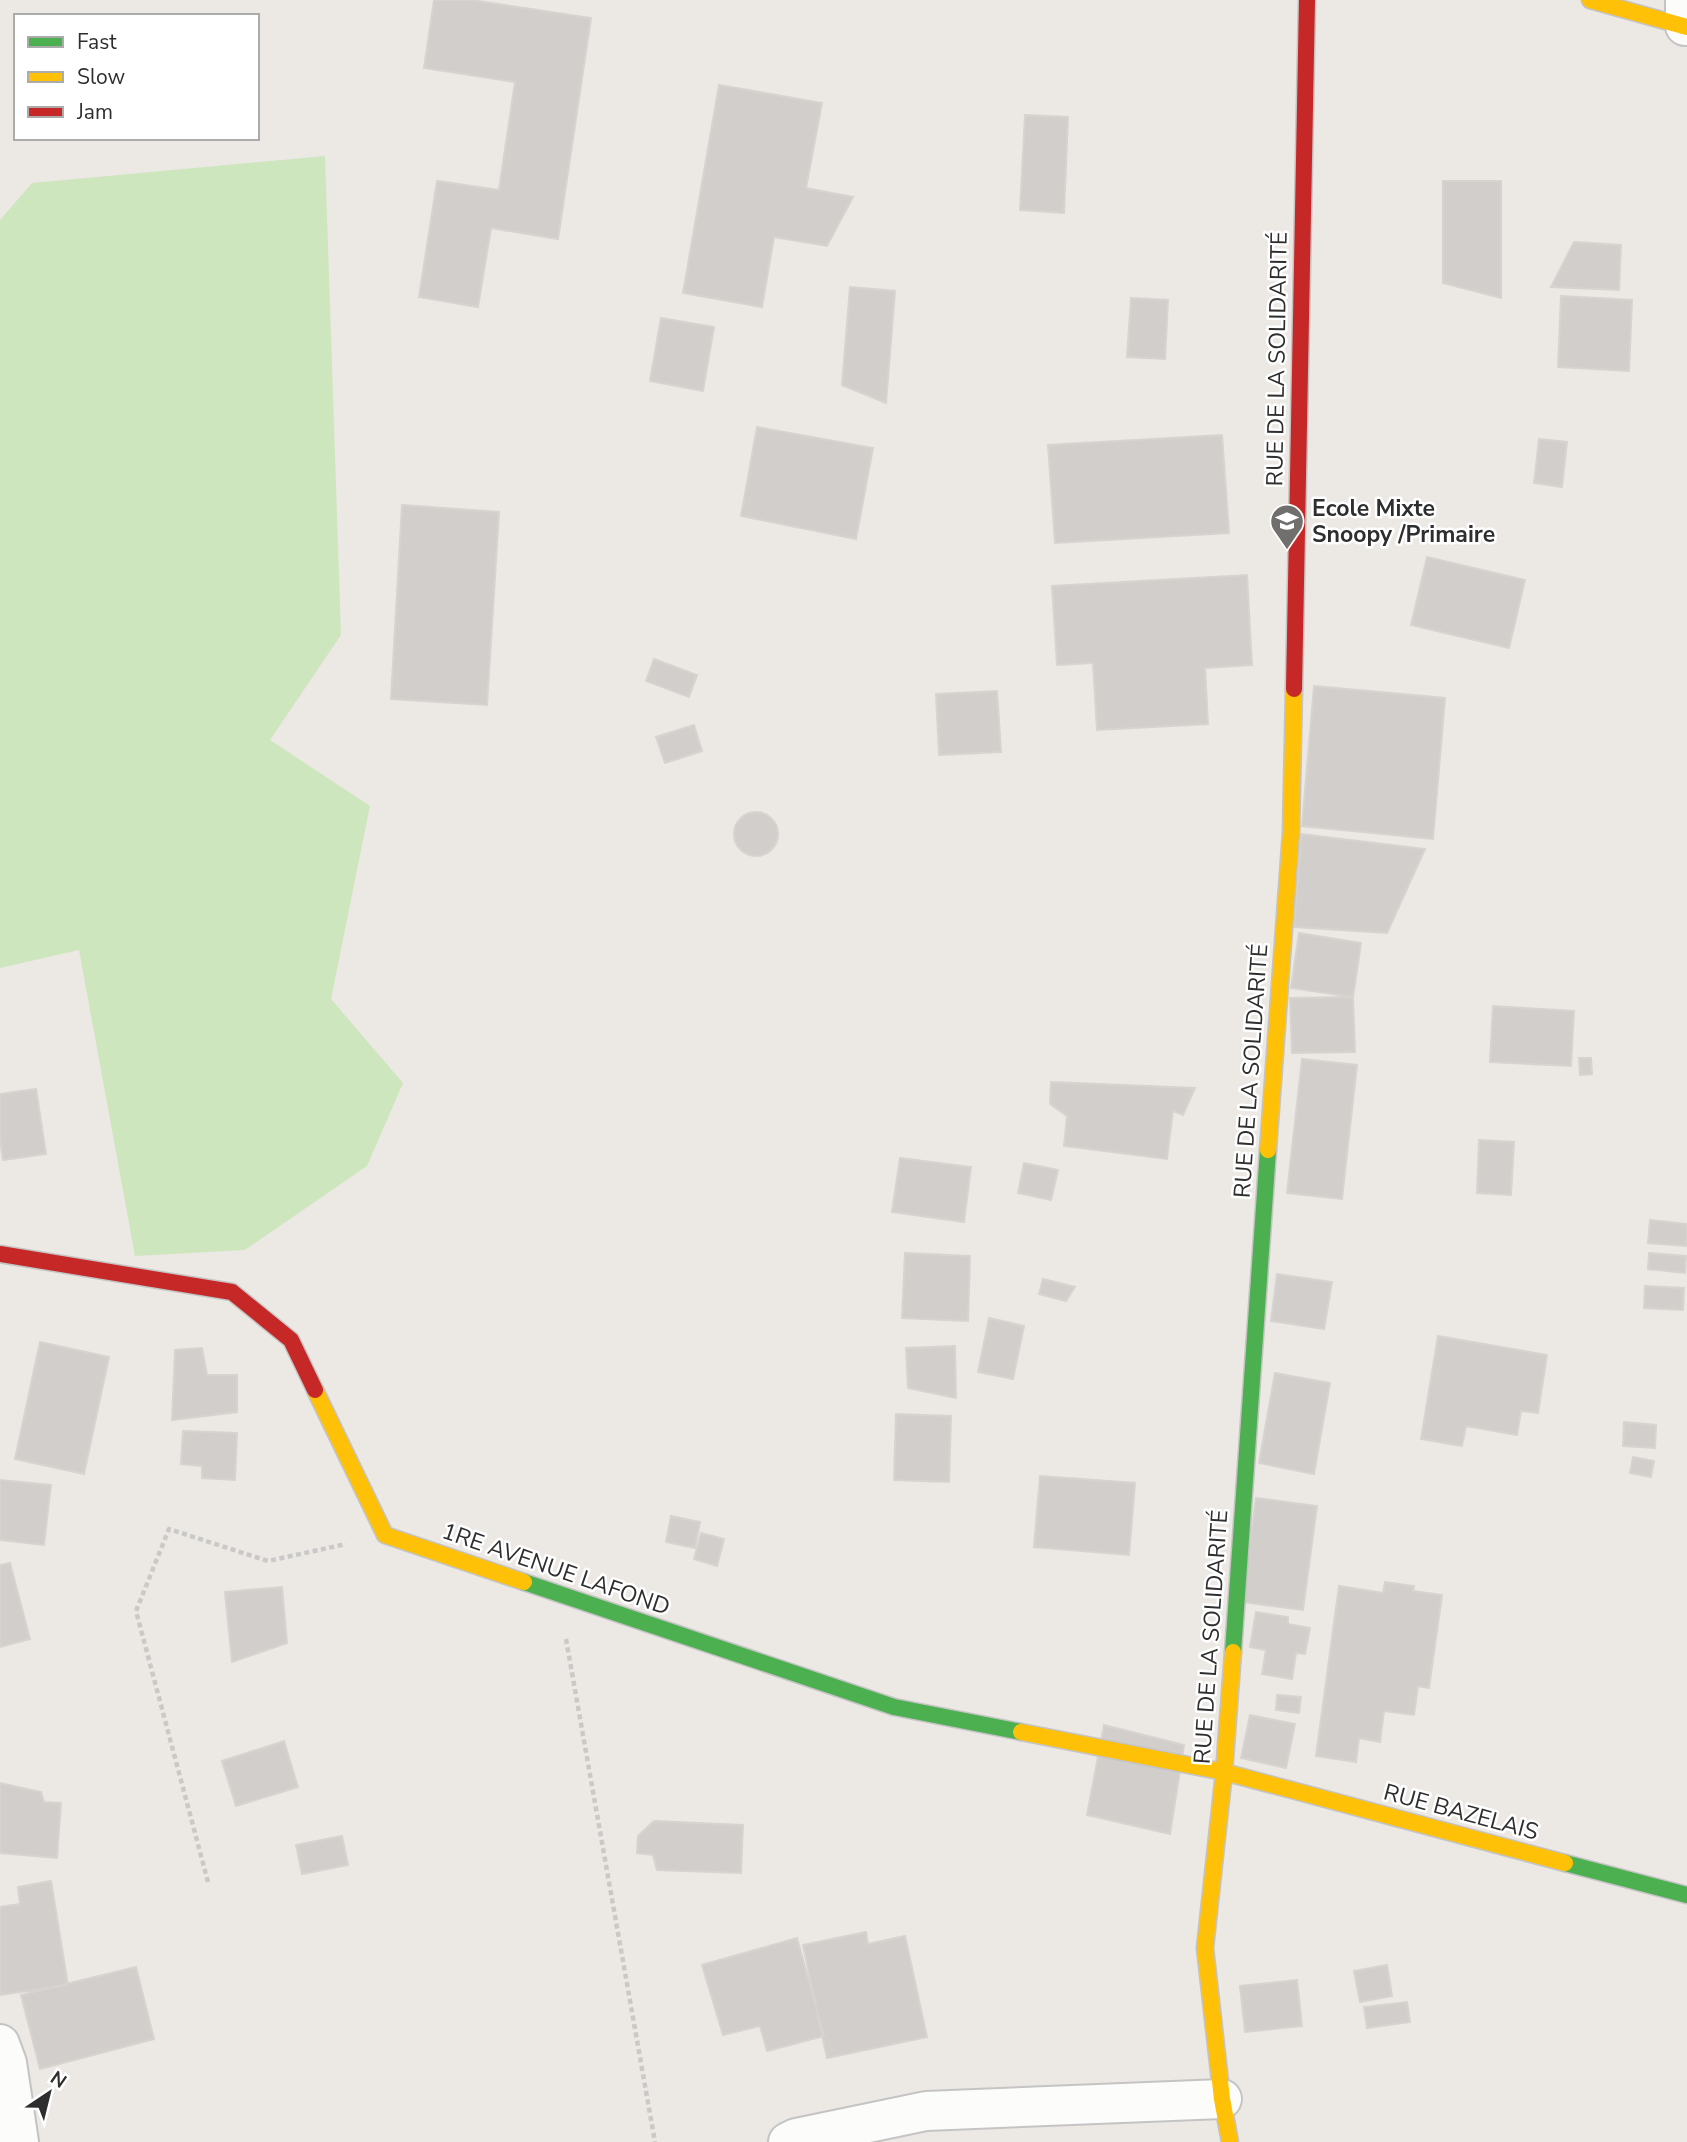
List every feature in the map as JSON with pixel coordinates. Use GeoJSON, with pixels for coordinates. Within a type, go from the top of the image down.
{"type":"FeatureCollection","features":[{"type":"Feature","properties":{"kind":"street","name":"RUE DE LA SOLIDARITÉ"},"geometry":{"type":"LineString","coordinates":[[1230,2142],[1222,2099],[1205,1948],[1224,1772],[1291,832],[1307,0]]}},
{"type":"Feature","properties":{"kind":"street"},"geometry":{"type":"LineString","coordinates":[[1590,0],[1686,18]]}},
{"type":"Feature","properties":{"kind":"street"},"geometry":{"type":"LineString","coordinates":[[0,1254],[232,1292],[291,1340],[385,1535]]}},
{"type":"Feature","properties":{"kind":"street","name":"1RE AVENUE LAFOND"},"geometry":{"type":"LineString","coordinates":[[385,1535],[894,1707],[1224,1772]]}},
{"type":"Feature","properties":{"kind":"street","name":"RUE BAZELAIS"},"geometry":{"type":"LineString","coordinates":[[1224,1772],[1687,1895]]}},
{"type":"Feature","properties":{"kind":"street"},"geometry":{"type":"LineString","coordinates":[[0,2044],[7,2063],[19,2142]]}},
{"type":"Feature","properties":{"kind":"street"},"geometry":{"type":"LineString","coordinates":[[788,2142],[796,2138],[926,2111],[1222,2099]]}},
{"type":"Feature","properties":{"kind":"path"},"geometry":{"type":"LineString","coordinates":[[208,1882],[136,1611],[169,1529],[268,1561],[385,1535]]}},
{"type":"Feature","properties":{"kind":"path"},"geometry":{"type":"LineString","coordinates":[[558,1594],[655,2142]]}},
{"type":"Feature","properties":{"kind":"green space"},"geometry":{"type":"Polygon","coordinates":[[[325,156],[341,635],[270,740],[370,806],[331,999],[403,1083],[367,1166],[245,1250],[135,1256],[79,950],[0,968],[0,220],[32,183],[325,156]]]}},
{"type":"Feature","properties":{"kind":"building"},"geometry":{"type":"Polygon","coordinates":[[[434,0],[472,0],[591,18],[558,239],[491,228],[478,307],[419,297],[437,181],[499,190],[515,82],[424,68],[434,0]]]}},
{"type":"Feature","properties":{"kind":"building"},"geometry":{"type":"Polygon","coordinates":[[[719,85],[822,103],[806,188],[853,197],[827,246],[774,237],[762,307],[683,293],[719,85]]]}},
{"type":"Feature","properties":{"kind":"building"},"geometry":{"type":"Polygon","coordinates":[[[1025,115],[1068,117],[1064,213],[1020,210],[1025,115]]]}},
{"type":"Feature","properties":{"kind":"building"},"geometry":{"type":"Polygon","coordinates":[[[1443,181],[1501,181],[1501,298],[1443,283],[1443,181]]]}},
{"type":"Feature","properties":{"kind":"building"},"geometry":{"type":"Polygon","coordinates":[[[1574,242],[1621,245],[1619,290],[1551,287],[1574,242]]]}},
{"type":"Feature","properties":{"kind":"building"},"geometry":{"type":"Polygon","coordinates":[[[850,287],[895,291],[886,403],[842,385],[850,287]]]}},
{"type":"Feature","properties":{"kind":"building"},"geometry":{"type":"Polygon","coordinates":[[[1561,296],[1632,300],[1629,371],[1558,367],[1561,296]]]}},
{"type":"Feature","properties":{"kind":"building"},"geometry":{"type":"Polygon","coordinates":[[[1131,298],[1168,300],[1165,359],[1127,357],[1131,298]]]}},
{"type":"Feature","properties":{"kind":"building"},"geometry":{"type":"Polygon","coordinates":[[[661,318],[714,327],[703,391],[650,381],[661,318]]]}},
{"type":"Feature","properties":{"kind":"building"},"geometry":{"type":"Polygon","coordinates":[[[757,427],[873,448],[856,539],[741,516],[757,427]]]}},
{"type":"Feature","properties":{"kind":"building"},"geometry":{"type":"Polygon","coordinates":[[[1222,435],[1229,533],[1055,543],[1048,445],[1222,435]]]}},
{"type":"Feature","properties":{"kind":"building"},"geometry":{"type":"Polygon","coordinates":[[[1539,439],[1567,442],[1562,487],[1534,483],[1539,439]]]}},
{"type":"Feature","properties":{"kind":"building"},"geometry":{"type":"Polygon","coordinates":[[[402,505],[499,512],[487,705],[391,699],[402,505]]]}},
{"type":"Feature","properties":{"kind":"building"},"geometry":{"type":"Polygon","coordinates":[[[1427,557],[1525,580],[1509,648],[1411,625],[1427,557]]]}},
{"type":"Feature","properties":{"kind":"building"},"geometry":{"type":"Polygon","coordinates":[[[1247,575],[1252,665],[1205,668],[1208,724],[1097,730],[1093,663],[1057,665],[1052,586],[1247,575]]]}},
{"type":"Feature","properties":{"kind":"building"},"geometry":{"type":"Polygon","coordinates":[[[654,659],[697,675],[689,697],[646,681],[654,659]]]}},
{"type":"Feature","properties":{"kind":"building"},"geometry":{"type":"Polygon","coordinates":[[[1314,686],[1445,698],[1433,839],[1302,826],[1314,686]]]}},
{"type":"Feature","properties":{"kind":"building"},"geometry":{"type":"Polygon","coordinates":[[[997,691],[1001,752],[939,755],[936,694],[997,691]]]}},
{"type":"Feature","properties":{"kind":"building"},"geometry":{"type":"Polygon","coordinates":[[[694,725],[702,751],[665,763],[656,737],[694,725]]]}},
{"type":"Feature","properties":{"kind":"building"},"geometry":{"type":"Polygon","coordinates":[[[756,812],[772,818],[778,834],[772,850],[756,856],[740,850],[734,834],[740,818],[756,812]]]}},
{"type":"Feature","properties":{"kind":"building"},"geometry":{"type":"Polygon","coordinates":[[[1301,834],[1425,849],[1387,933],[1294,927],[1301,834]]]}},
{"type":"Feature","properties":{"kind":"building"},"geometry":{"type":"Polygon","coordinates":[[[1299,933],[1361,943],[1353,997],[1291,988],[1299,933]]]}},
{"type":"Feature","properties":{"kind":"building"},"geometry":{"type":"Polygon","coordinates":[[[1353,997],[1355,1052],[1292,1053],[1290,998],[1353,997]]]}},
{"type":"Feature","properties":{"kind":"building"},"geometry":{"type":"Polygon","coordinates":[[[1493,1006],[1574,1011],[1571,1066],[1490,1062],[1493,1006]]]}},
{"type":"Feature","properties":{"kind":"building"},"geometry":{"type":"Polygon","coordinates":[[[1579,1058],[1591,1058],[1592,1074],[1580,1075],[1579,1058]]]}},
{"type":"Feature","properties":{"kind":"building"},"geometry":{"type":"Polygon","coordinates":[[[1302,1059],[1357,1065],[1342,1199],[1287,1193],[1302,1059]]]}},
{"type":"Feature","properties":{"kind":"building"},"geometry":{"type":"Polygon","coordinates":[[[1051,1082],[1195,1088],[1183,1115],[1173,1111],[1167,1159],[1064,1146],[1067,1116],[1050,1104],[1051,1082]]]}},
{"type":"Feature","properties":{"kind":"building"},"geometry":{"type":"Polygon","coordinates":[[[36,1089],[46,1154],[3,1160],[0,1094],[36,1089]]]}},
{"type":"Feature","properties":{"kind":"building"},"geometry":{"type":"Polygon","coordinates":[[[1479,1140],[1514,1142],[1511,1195],[1477,1193],[1479,1140]]]}},
{"type":"Feature","properties":{"kind":"building"},"geometry":{"type":"Polygon","coordinates":[[[900,1158],[971,1167],[964,1222],[892,1212],[900,1158]]]}},
{"type":"Feature","properties":{"kind":"building"},"geometry":{"type":"Polygon","coordinates":[[[1024,1163],[1058,1170],[1051,1200],[1018,1193],[1024,1163]]]}},
{"type":"Feature","properties":{"kind":"building"},"geometry":{"type":"Polygon","coordinates":[[[1650,1220],[1687,1224],[1687,1246],[1648,1243],[1650,1220]]]}},
{"type":"Feature","properties":{"kind":"building"},"geometry":{"type":"Polygon","coordinates":[[[905,1253],[970,1256],[968,1321],[902,1318],[905,1253]]]}},
{"type":"Feature","properties":{"kind":"building"},"geometry":{"type":"Polygon","coordinates":[[[1649,1253],[1686,1256],[1685,1273],[1648,1269],[1649,1253]]]}},
{"type":"Feature","properties":{"kind":"building"},"geometry":{"type":"Polygon","coordinates":[[[1277,1274],[1332,1282],[1324,1329],[1271,1321],[1277,1274]]]}},
{"type":"Feature","properties":{"kind":"building"},"geometry":{"type":"Polygon","coordinates":[[[1043,1279],[1075,1287],[1066,1301],[1039,1294],[1043,1279]]]}},
{"type":"Feature","properties":{"kind":"building"},"geometry":{"type":"Polygon","coordinates":[[[1645,1286],[1684,1288],[1683,1310],[1644,1308],[1645,1286]]]}},
{"type":"Feature","properties":{"kind":"building"},"geometry":{"type":"Polygon","coordinates":[[[989,1318],[1024,1326],[1013,1379],[978,1372],[989,1318]]]}},
{"type":"Feature","properties":{"kind":"building"},"geometry":{"type":"Polygon","coordinates":[[[1438,1336],[1547,1355],[1538,1413],[1521,1411],[1517,1435],[1466,1426],[1462,1446],[1421,1439],[1438,1336]]]}},
{"type":"Feature","properties":{"kind":"building"},"geometry":{"type":"Polygon","coordinates":[[[40,1342],[109,1357],[84,1474],[15,1459],[40,1342]]]}},
{"type":"Feature","properties":{"kind":"building"},"geometry":{"type":"Polygon","coordinates":[[[955,1346],[956,1398],[908,1388],[906,1348],[955,1346]]]}},
{"type":"Feature","properties":{"kind":"building"},"geometry":{"type":"Polygon","coordinates":[[[202,1348],[207,1375],[237,1375],[237,1412],[172,1420],[175,1350],[202,1348]]]}},
{"type":"Feature","properties":{"kind":"building"},"geometry":{"type":"Polygon","coordinates":[[[1275,1373],[1330,1383],[1314,1474],[1259,1463],[1275,1373]]]}},
{"type":"Feature","properties":{"kind":"building"},"geometry":{"type":"Polygon","coordinates":[[[896,1414],[951,1416],[949,1482],[894,1480],[896,1414]]]}},
{"type":"Feature","properties":{"kind":"building"},"geometry":{"type":"Polygon","coordinates":[[[1624,1422],[1656,1425],[1655,1448],[1623,1446],[1624,1422]]]}},
{"type":"Feature","properties":{"kind":"building"},"geometry":{"type":"Polygon","coordinates":[[[183,1431],[237,1433],[235,1480],[202,1478],[202,1466],[181,1464],[183,1431]]]}},
{"type":"Feature","properties":{"kind":"building"},"geometry":{"type":"Polygon","coordinates":[[[1633,1457],[1654,1461],[1651,1477],[1630,1473],[1633,1457]]]}},
{"type":"Feature","properties":{"kind":"building"},"geometry":{"type":"Polygon","coordinates":[[[1040,1476],[1135,1483],[1129,1555],[1034,1547],[1040,1476]]]}},
{"type":"Feature","properties":{"kind":"building"},"geometry":{"type":"Polygon","coordinates":[[[0,1480],[51,1485],[44,1545],[0,1540],[0,1480]]]}},
{"type":"Feature","properties":{"kind":"building"},"geometry":{"type":"Polygon","coordinates":[[[1256,1498],[1317,1506],[1303,1610],[1242,1602],[1256,1498]]]}},
{"type":"Feature","properties":{"kind":"building"},"geometry":{"type":"Polygon","coordinates":[[[671,1516],[700,1522],[695,1548],[666,1542],[671,1516]]]}},
{"type":"Feature","properties":{"kind":"building"},"geometry":{"type":"Polygon","coordinates":[[[701,1533],[724,1539],[717,1566],[694,1559],[701,1533]]]}},
{"type":"Feature","properties":{"kind":"building"},"geometry":{"type":"Polygon","coordinates":[[[10,1563],[30,1639],[0,1647],[0,1565],[10,1563]]]}},
{"type":"Feature","properties":{"kind":"building"},"geometry":{"type":"Polygon","coordinates":[[[1385,1582],[1414,1586],[1413,1591],[1442,1595],[1429,1688],[1418,1686],[1414,1715],[1384,1711],[1380,1742],[1359,1738],[1356,1762],[1316,1756],[1339,1586],[1383,1593],[1385,1582]]]}},
{"type":"Feature","properties":{"kind":"building"},"geometry":{"type":"Polygon","coordinates":[[[282,1587],[287,1643],[232,1662],[225,1592],[282,1587]]]}},
{"type":"Feature","properties":{"kind":"building"},"geometry":{"type":"Polygon","coordinates":[[[1256,1612],[1288,1617],[1288,1624],[1310,1628],[1305,1654],[1296,1653],[1292,1679],[1262,1674],[1266,1650],[1250,1647],[1256,1612]]]}},
{"type":"Feature","properties":{"kind":"building"},"geometry":{"type":"Polygon","coordinates":[[[1277,1695],[1301,1697],[1299,1713],[1276,1710],[1277,1695]]]}},
{"type":"Feature","properties":{"kind":"building"},"geometry":{"type":"Polygon","coordinates":[[[1250,1715],[1295,1724],[1286,1768],[1241,1758],[1250,1715]]]}},
{"type":"Feature","properties":{"kind":"building"},"geometry":{"type":"Polygon","coordinates":[[[1104,1725],[1184,1745],[1170,1834],[1087,1815],[1104,1725]]]}},
{"type":"Feature","properties":{"kind":"building"},"geometry":{"type":"Polygon","coordinates":[[[284,1741],[298,1787],[236,1806],[222,1761],[284,1741]]]}},
{"type":"Feature","properties":{"kind":"building"},"geometry":{"type":"Polygon","coordinates":[[[0,1783],[41,1792],[44,1802],[61,1803],[57,1858],[0,1853],[0,1783]]]}},
{"type":"Feature","properties":{"kind":"building"},"geometry":{"type":"Polygon","coordinates":[[[654,1821],[743,1825],[741,1873],[657,1870],[653,1855],[637,1853],[638,1836],[654,1821]]]}},
{"type":"Feature","properties":{"kind":"building"},"geometry":{"type":"Polygon","coordinates":[[[342,1836],[348,1865],[302,1874],[296,1845],[342,1836]]]}},
{"type":"Feature","properties":{"kind":"building"},"geometry":{"type":"Polygon","coordinates":[[[51,1881],[68,1985],[0,1995],[0,1907],[20,1904],[18,1887],[51,1881]]]}},
{"type":"Feature","properties":{"kind":"building"},"geometry":{"type":"Polygon","coordinates":[[[866,1932],[868,1944],[905,1936],[927,2037],[827,2058],[803,1945],[866,1932]]]}},
{"type":"Feature","properties":{"kind":"building"},"geometry":{"type":"Polygon","coordinates":[[[797,1938],[824,2036],[767,2051],[760,2026],[723,2035],[702,1965],[797,1938]]]}},
{"type":"Feature","properties":{"kind":"building"},"geometry":{"type":"Polygon","coordinates":[[[1387,1965],[1392,1996],[1360,2002],[1354,1971],[1387,1965]]]}},
{"type":"Feature","properties":{"kind":"building"},"geometry":{"type":"Polygon","coordinates":[[[136,1967],[154,2039],[40,2069],[21,1995],[136,1967]]]}},
{"type":"Feature","properties":{"kind":"building"},"geometry":{"type":"Polygon","coordinates":[[[1297,1980],[1302,2026],[1245,2032],[1240,1986],[1297,1980]]]}},
{"type":"Feature","properties":{"kind":"building"},"geometry":{"type":"Polygon","coordinates":[[[1407,2002],[1410,2022],[1367,2028],[1364,2007],[1407,2002]]]}},
{"type":"Feature","properties":{"kind":"traffic: fast"},"geometry":{"type":"LineString","coordinates":[[1233,1652],[1268,1150]]}},
{"type":"Feature","properties":{"kind":"traffic: fast"},"geometry":{"type":"LineString","coordinates":[[524,1582],[894,1707],[1021,1732]]}},
{"type":"Feature","properties":{"kind":"traffic: fast"},"geometry":{"type":"LineString","coordinates":[[1565,1863],[1687,1895]]}},
{"type":"Feature","properties":{"kind":"traffic: slow"},"geometry":{"type":"LineString","coordinates":[[1590,0],[1687,27]]}},
{"type":"Feature","properties":{"kind":"traffic: slow"},"geometry":{"type":"LineString","coordinates":[[1268,1150],[1291,832],[1294,689]]}},
{"type":"Feature","properties":{"kind":"traffic: slow"},"geometry":{"type":"LineString","coordinates":[[315,1390],[385,1535],[524,1582]]}},
{"type":"Feature","properties":{"kind":"traffic: slow"},"geometry":{"type":"LineString","coordinates":[[1230,2142],[1222,2099],[1205,1948],[1224,1772],[1233,1652]]}},
{"type":"Feature","properties":{"kind":"traffic: slow"},"geometry":{"type":"LineString","coordinates":[[1021,1732],[1224,1772],[1565,1863]]}},
{"type":"Feature","properties":{"kind":"traffic: jam"},"geometry":{"type":"LineString","coordinates":[[1294,689],[1307,0]]}},
{"type":"Feature","properties":{"kind":"traffic: jam"},"geometry":{"type":"LineString","coordinates":[[0,1254],[232,1292],[291,1340],[315,1390]]}},
{"type":"Feature","properties":{"kind":"place","name":"Ecole Mixte Snoopy /Primaire"},"geometry":{"type":"Point","coordinates":[1287,551]}}]}
